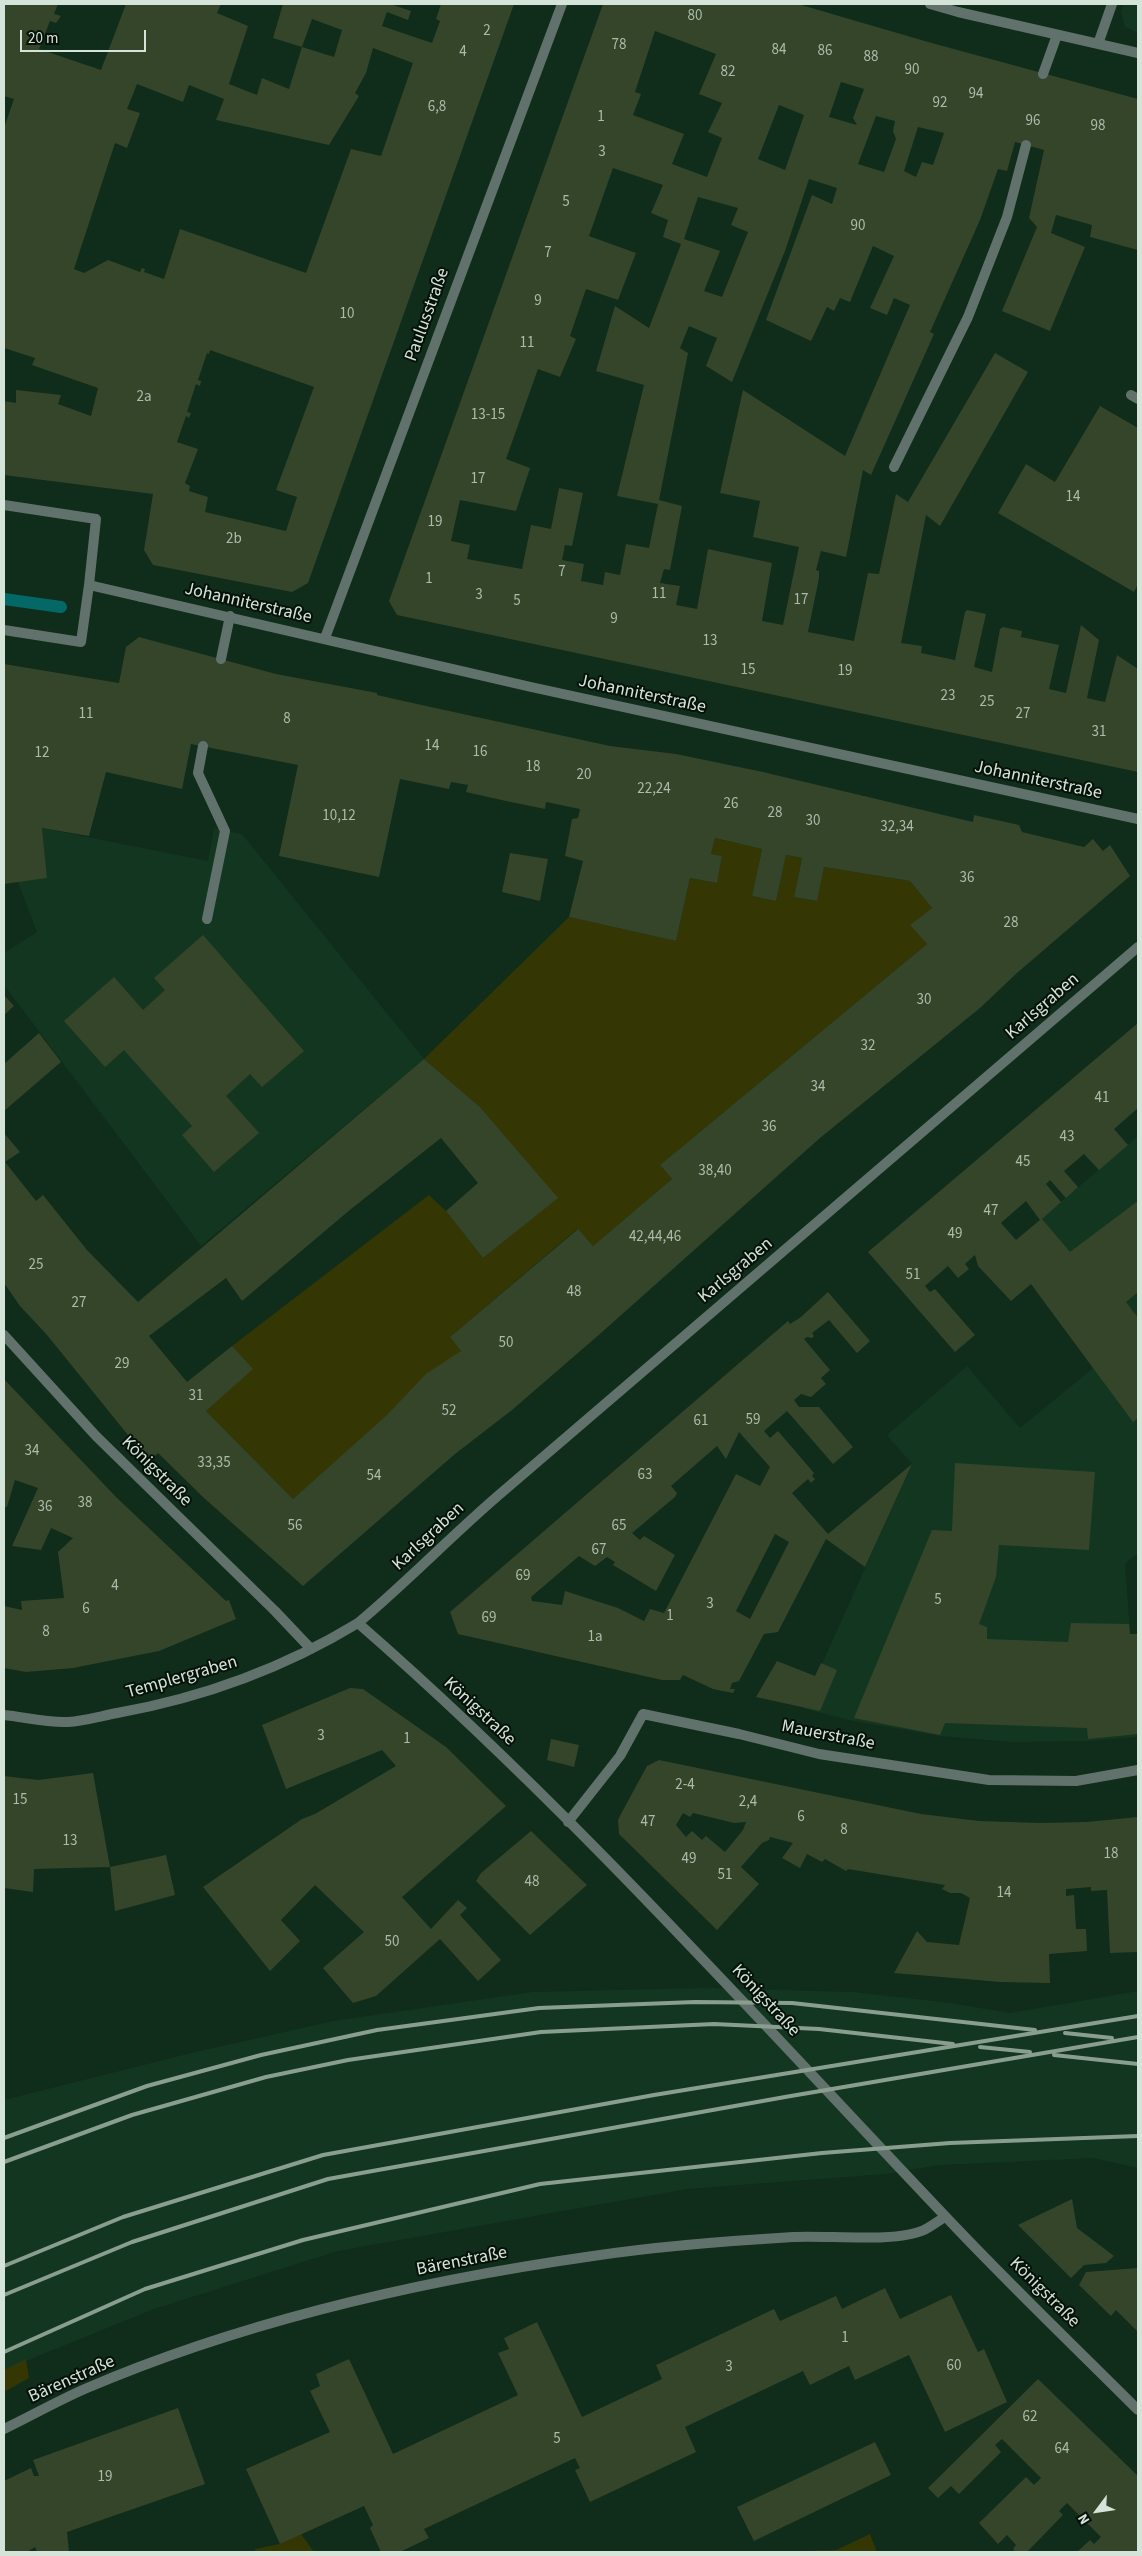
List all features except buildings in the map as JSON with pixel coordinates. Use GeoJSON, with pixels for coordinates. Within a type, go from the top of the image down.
{"type":"FeatureCollection","features":[{"type":"Feature","properties":{"kind":"street","name":"Paulusstraße"},"geometry":{"type":"LineString","coordinates":[[325,638],[562,4]]}},
{"type":"Feature","properties":{"kind":"street"},"geometry":{"type":"LineString","coordinates":[[930,4],[1138,54]]}},
{"type":"Feature","properties":{"kind":"street"},"geometry":{"type":"LineString","coordinates":[[1098,44],[1112,4]]}},
{"type":"Feature","properties":{"kind":"street"},"geometry":{"type":"LineString","coordinates":[[1043,74],[1057,35]]}},
{"type":"Feature","properties":{"kind":"street"},"geometry":{"type":"LineString","coordinates":[[894,466],[968,317],[1007,217],[1026,145]]}},
{"type":"Feature","properties":{"kind":"street"},"geometry":{"type":"LineString","coordinates":[[4,505],[96,519],[81,642],[4,630]]}},
{"type":"Feature","properties":{"kind":"street","name":"Johanniterstraße"},"geometry":{"type":"LineString","coordinates":[[89,585],[532,687],[1138,819]]}},
{"type":"Feature","properties":{"kind":"street"},"geometry":{"type":"LineString","coordinates":[[221,659],[230,616]]}},
{"type":"Feature","properties":{"kind":"street"},"geometry":{"type":"LineString","coordinates":[[203,746],[198,773],[225,831],[207,919]]}},
{"type":"Feature","properties":{"kind":"street","name":"Karlsgraben"},"geometry":{"type":"LineString","coordinates":[[358,1623],[399,1588],[497,1496],[799,1240],[1138,947]]}},
{"type":"Feature","properties":{"kind":"street","name":"Königstraße"},"geometry":{"type":"LineString","coordinates":[[4,1334],[96,1436],[275,1610],[311,1649]]}},
{"type":"Feature","properties":{"kind":"street","name":"Templergraben"},"geometry":{"type":"LineString","coordinates":[[4,1715],[68,1722],[154,1706],[211,1690],[311,1649],[358,1623]]}},
{"type":"Feature","properties":{"kind":"street","name":"Königstraße"},"geometry":{"type":"LineString","coordinates":[[358,1623],[513,1766],[659,1912],[945,2217],[1138,2410]]}},
{"type":"Feature","properties":{"kind":"street","name":"Mauerstraße"},"geometry":{"type":"LineString","coordinates":[[568,1822],[620,1756],[643,1714],[738,1734],[819,1754],[989,1780],[1076,1781],[1138,1770]]}},
{"type":"Feature","properties":{"kind":"street","name":"Bärenstraße"},"geometry":{"type":"LineString","coordinates":[[4,2429],[86,2388],[196,2347],[297,2317],[409,2289],[536,2264],[686,2244],[805,2236],[897,2236],[924,2230],[945,2217]]}},
{"type":"Feature","properties":{"kind":"shaded area"},"geometry":{"type":"Polygon","coordinates":[[[1124,4],[1138,4],[1138,33],[1125,27],[1121,11],[1124,4]]]}},
{"type":"Feature","properties":{"kind":"shaded area"},"geometry":{"type":"Polygon","coordinates":[[[42,828],[208,861],[214,828],[242,834],[424,1059],[201,1246],[4,985],[4,953],[37,932],[17,880],[47,878],[42,828]]]}},
{"type":"Feature","properties":{"kind":"shaded area"},"geometry":{"type":"Polygon","coordinates":[[[715,838],[762,849],[752,896],[776,901],[786,855],[802,858],[794,897],[816,901],[824,867],[910,881],[932,908],[910,925],[927,944],[660,1165],[672,1179],[593,1246],[577,1229],[450,1337],[461,1351],[293,1499],[206,1411],[252,1369],[232,1346],[429,1195],[446,1211],[483,1258],[557,1198],[480,1107],[424,1059],[569,917],[676,941],[690,878],[717,883],[722,856],[711,854],[715,838]]]}},
{"type":"Feature","properties":{"kind":"shaded area"},"geometry":{"type":"Polygon","coordinates":[[[1138,1136],[1138,1553],[1125,1564],[1138,1737],[1087,1741],[1012,1742],[940,1736],[849,1720],[802,1708],[912,1464],[887,1435],[967,1366],[1020,1428],[1093,1368],[1031,1284],[1016,1240],[1138,1136]]]}},
{"type":"Feature","properties":{"kind":"shaded area"},"geometry":{"type":"Polygon","coordinates":[[[704,1988],[853,1992],[951,2003],[1010,2013],[1138,1991],[1138,2168],[1093,2158],[941,2165],[885,2174],[687,2189],[338,2251],[154,2309],[4,2370],[4,2100],[187,2054],[333,2021],[532,1992],[704,1988]]]}},
{"type":"Feature","properties":{"kind":"shaded area"},"geometry":{"type":"Polygon","coordinates":[[[26,2359],[29,2378],[4,2392],[4,2370],[26,2359]]]}},
{"type":"Feature","properties":{"kind":"shaded area"},"geometry":{"type":"Polygon","coordinates":[[[301,2534],[314,2552],[256,2552],[255,2549],[280,2544],[301,2534]]]}},
{"type":"Feature","properties":{"kind":"shaded area"},"geometry":{"type":"Polygon","coordinates":[[[870,2534],[877,2552],[767,2552],[836,2550],[870,2534]]]}},
{"type":"Feature","properties":{"kind":"waterway"},"geometry":{"type":"LineString","coordinates":[[4,599],[61,607]]}},
{"type":"Feature","properties":{"kind":"railway"},"geometry":{"type":"LineString","coordinates":[[4,2138],[147,2086],[261,2055],[377,2030],[539,2008],[695,2002],[792,2003],[1035,2030]]}},
{"type":"Feature","properties":{"kind":"railway"},"geometry":{"type":"LineString","coordinates":[[4,2266],[123,2217],[323,2155],[654,2095],[1138,2016]]}},
{"type":"Feature","properties":{"kind":"railway"},"geometry":{"type":"LineString","coordinates":[[4,2162],[132,2115],[266,2077],[348,2060],[541,2032],[714,2024],[819,2029],[953,2044]]}},
{"type":"Feature","properties":{"kind":"railway"},"geometry":{"type":"LineString","coordinates":[[1065,2033],[1112,2038]]}},
{"type":"Feature","properties":{"kind":"railway"},"geometry":{"type":"LineString","coordinates":[[4,2295],[132,2242],[328,2179],[785,2097],[1138,2037]]}},
{"type":"Feature","properties":{"kind":"railway"},"geometry":{"type":"LineString","coordinates":[[980,2047],[1030,2052]]}},
{"type":"Feature","properties":{"kind":"railway"},"geometry":{"type":"LineString","coordinates":[[1054,2055],[1138,2064]]}},
{"type":"Feature","properties":{"kind":"railway"},"geometry":{"type":"LineString","coordinates":[[4,2352],[145,2289],[303,2240],[540,2184],[822,2153],[950,2143],[1138,2136]]}}]}
